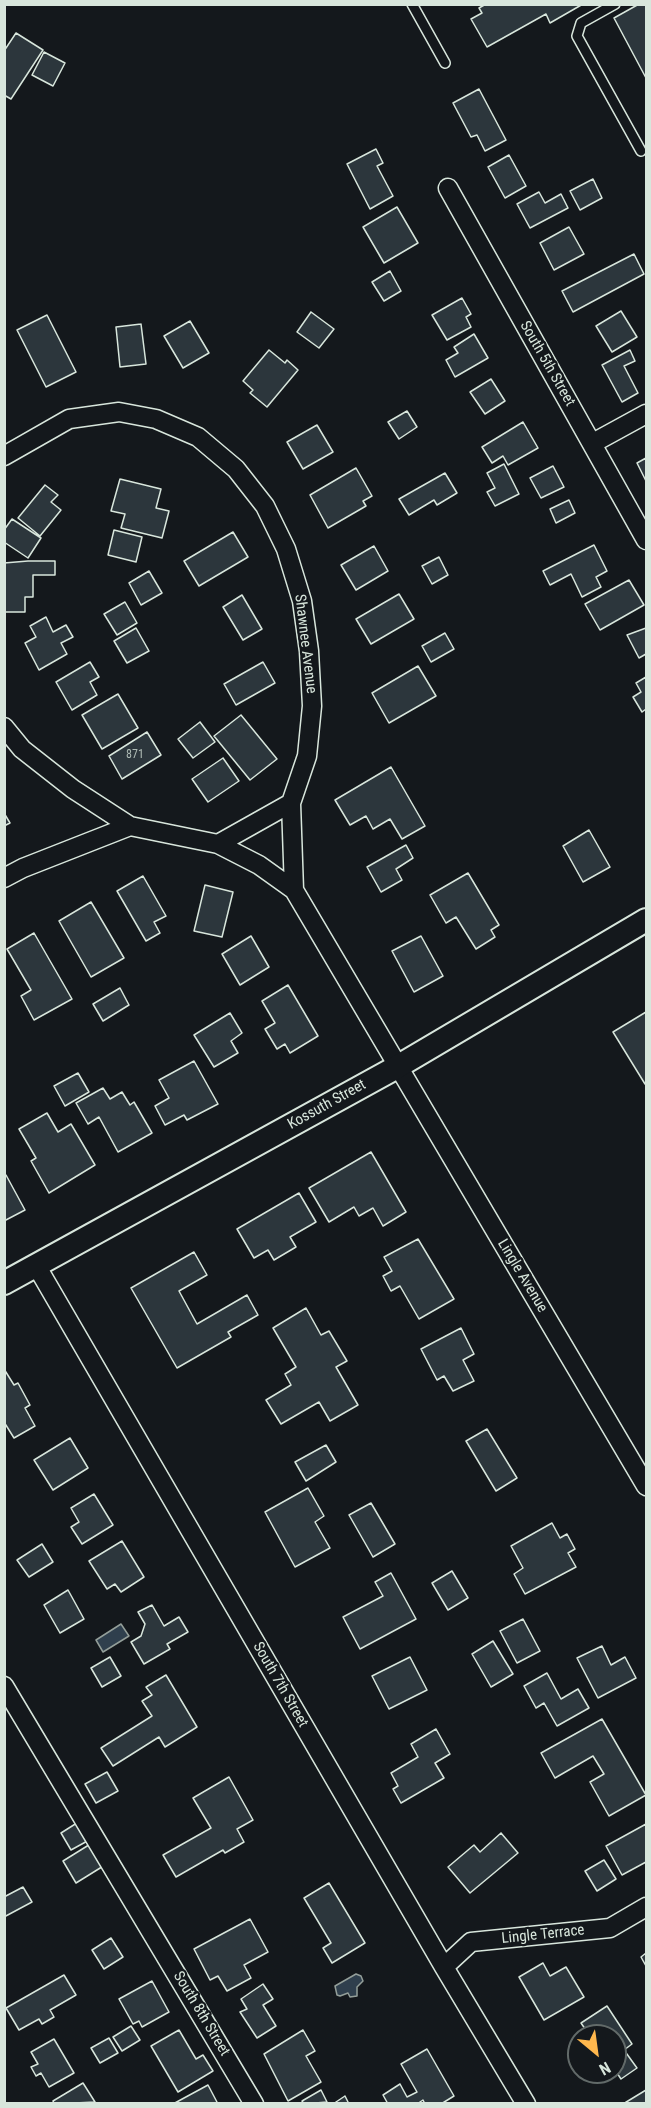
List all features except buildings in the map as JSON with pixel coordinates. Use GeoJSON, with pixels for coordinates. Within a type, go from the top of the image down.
{"type":"FeatureCollection","features":[{"type":"Feature","properties":{"kind":"street","name":"South 5th Street"},"geometry":{"type":"LineString","coordinates":[[448,188],[646,540]]}},
{"type":"Feature","properties":{"kind":"street","name":"Shawnee Avenue"},"geometry":{"type":"LineString","coordinates":[[4,456],[69,419],[119,412],[156,419],[198,437],[236,469],[270,517],[286,549],[302,601],[312,706],[307,756],[291,803],[294,890],[397,1067]]}},
{"type":"Feature","properties":{"kind":"street"},"geometry":{"type":"LineString","coordinates":[[592,443],[646,414]]}},
{"type":"Feature","properties":{"kind":"street"},"geometry":{"type":"LineString","coordinates":[[4,727],[22,749],[73,789],[130,826],[218,844],[259,865],[294,890]]}},
{"type":"Feature","properties":{"kind":"street"},"geometry":{"type":"LineString","coordinates":[[218,844],[291,803]]}},
{"type":"Feature","properties":{"kind":"street"},"geometry":{"type":"LineString","coordinates":[[4,878],[23,868],[130,826]]}},
{"type":"Feature","properties":{"kind":"street","name":"Kossuth Street"},"geometry":{"type":"LineString","coordinates":[[4,1282],[397,1067],[646,923]]}},
{"type":"Feature","properties":{"kind":"street","name":"Lingle Avenue"},"geometry":{"type":"LineString","coordinates":[[397,1067],[646,1486]]}},
{"type":"Feature","properties":{"kind":"street","name":"South 7th Street"},"geometry":{"type":"LineString","coordinates":[[36,1264],[444,1967],[526,2103]]}},
{"type":"Feature","properties":{"kind":"street","name":"South 8th Street"},"geometry":{"type":"LineString","coordinates":[[4,1686],[254,2103]]}},
{"type":"Feature","properties":{"kind":"street","name":"Lingle Terrace"},"geometry":{"type":"LineString","coordinates":[[444,1967],[471,1942],[610,1928],[646,1907]]}},
{"type":"Feature","properties":{"kind":"lane"},"geometry":{"type":"LineString","coordinates":[[412,4],[445,63]]}},
{"type":"Feature","properties":{"kind":"lane"},"geometry":{"type":"LineString","coordinates":[[615,4],[581,23],[578,36],[641,151]]}},
{"type":"Feature","properties":{"kind":"water"},"geometry":{"type":"Polygon","coordinates":[[[121,1624],[129,1636],[103,1652],[96,1640],[121,1624]]]}},
{"type":"Feature","properties":{"kind":"water"},"geometry":{"type":"Polygon","coordinates":[[[356,1974],[361,1976],[363,1981],[357,1987],[357,1996],[350,1997],[348,1993],[337,1995],[335,1986],[356,1974]]]}}]}
